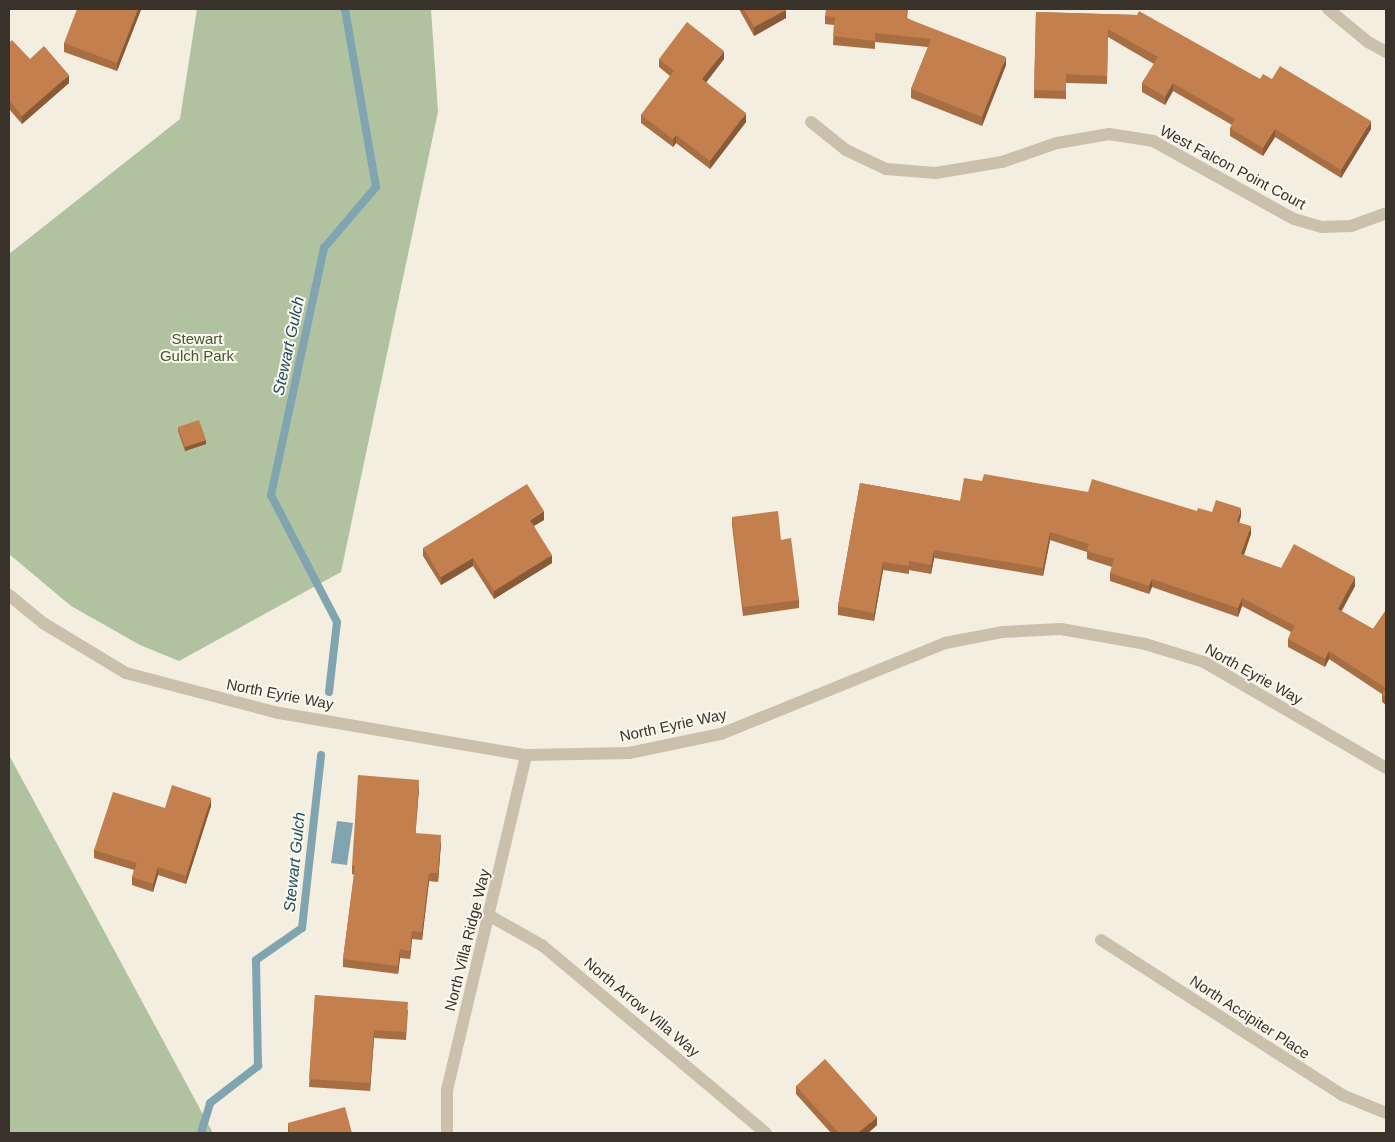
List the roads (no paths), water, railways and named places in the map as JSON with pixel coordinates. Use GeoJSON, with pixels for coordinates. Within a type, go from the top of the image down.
{"type":"FeatureCollection","features":[{"type":"Feature","properties":{"kind":"street"},"geometry":{"type":"LineString","coordinates":[[1328,9],[1368,42],[1386,52]]}},
{"type":"Feature","properties":{"kind":"street","name":"West Falcon Point Court"},"geometry":{"type":"LineString","coordinates":[[811,122],[846,150],[886,169],[936,173],[1002,162],[1057,143],[1109,134],[1153,141],[1294,219],[1322,227],[1351,226],[1386,213]]}},
{"type":"Feature","properties":{"kind":"street","name":"North Eyrie Way"},"geometry":{"type":"LineString","coordinates":[[9,595],[43,623],[126,673],[279,713],[526,755],[629,753],[721,734],[946,643],[1002,632],[1061,629],[1145,644],[1204,662],[1386,768]]}},
{"type":"Feature","properties":{"kind":"street","name":"North Villa Ridge Way"},"geometry":{"type":"LineString","coordinates":[[447,1133],[447,1090],[490,916],[526,755]]}},
{"type":"Feature","properties":{"kind":"street","name":"North Arrow Villa Way"},"geometry":{"type":"LineString","coordinates":[[490,916],[543,946],[766,1133]]}},
{"type":"Feature","properties":{"kind":"street","name":"North Accipiter Place"},"geometry":{"type":"LineString","coordinates":[[1101,940],[1342,1095],[1386,1113]]}},
{"type":"Feature","properties":{"kind":"water"},"geometry":{"type":"Polygon","coordinates":[[[337,821],[353,823],[347,865],[331,863],[337,821]]]}},
{"type":"Feature","properties":{"kind":"waterway","name":"Stewart Gulch"},"geometry":{"type":"LineString","coordinates":[[329,692],[337,622],[271,495],[324,248],[376,187],[345,9]]}},
{"type":"Feature","properties":{"kind":"waterway","name":"Stewart Gulch"},"geometry":{"type":"LineString","coordinates":[[201,1133],[210,1103],[258,1066],[256,960],[302,928],[321,755]]}},
{"type":"Feature","properties":{"kind":"park label","name":"Stewart Gulch Park"},"geometry":{"type":"Point","coordinates":[197,346]}}]}
